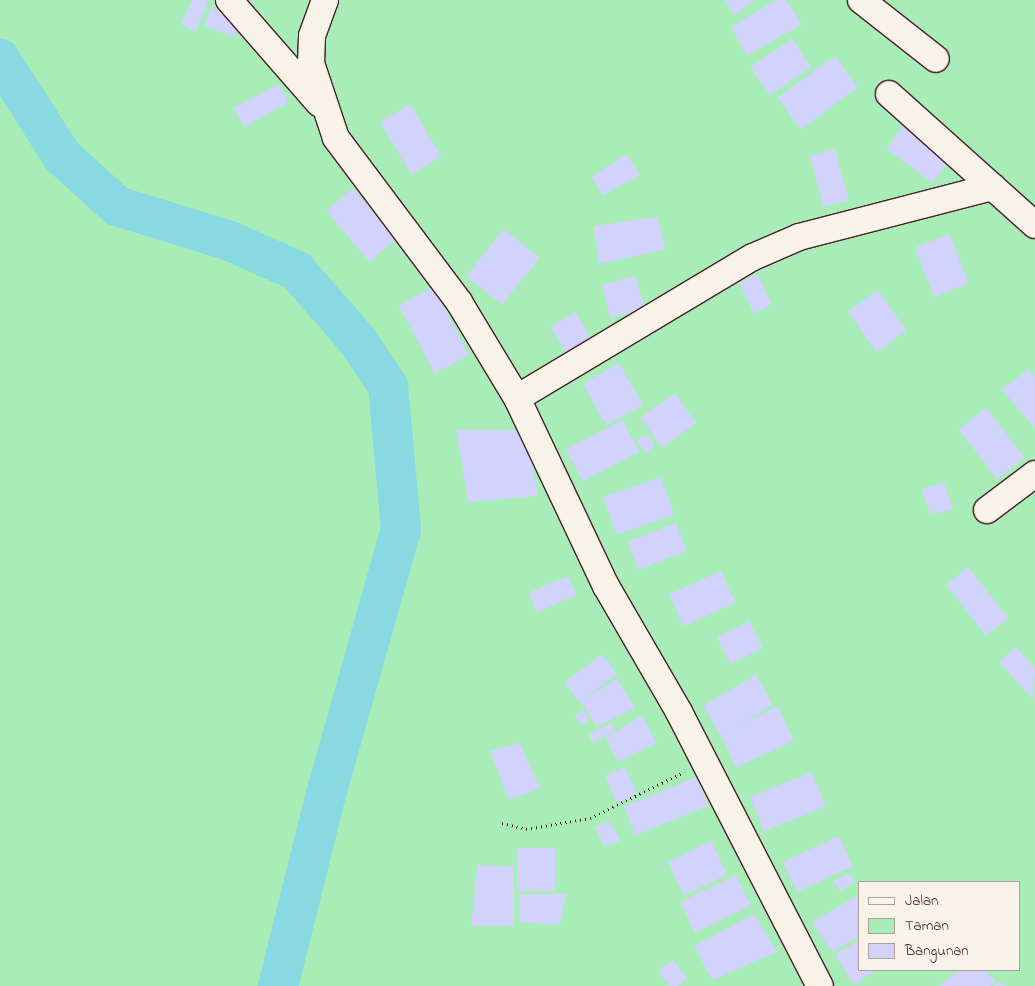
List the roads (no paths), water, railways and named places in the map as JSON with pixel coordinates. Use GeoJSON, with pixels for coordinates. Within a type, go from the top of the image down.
{"type":"FeatureCollection","features":[{"type":"Feature","properties":{"kind":"street"},"geometry":{"type":"LineString","coordinates":[[229,0],[322,107]]}},
{"type":"Feature","properties":{"kind":"street"},"geometry":{"type":"LineString","coordinates":[[325,0],[312,36],[311,63],[322,107],[342,148],[459,302],[517,398],[606,586],[704,761],[820,986]]}},
{"type":"Feature","properties":{"kind":"street"},"geometry":{"type":"LineString","coordinates":[[861,0],[936,59]]}},
{"type":"Feature","properties":{"kind":"street"},"geometry":{"type":"LineString","coordinates":[[889,94],[1035,224]]}},
{"type":"Feature","properties":{"kind":"street"},"geometry":{"type":"LineString","coordinates":[[517,398],[753,256],[799,237],[993,187]]}},
{"type":"Feature","properties":{"kind":"street"},"geometry":{"type":"LineString","coordinates":[[987,510],[1035,474]]}},
{"type":"Feature","properties":{"kind":"waterway"},"geometry":{"type":"LineString","coordinates":[[0,59],[62,156],[117,206],[230,241],[297,271],[357,340],[388,386],[401,529],[326,794],[278,986]]}}]}
